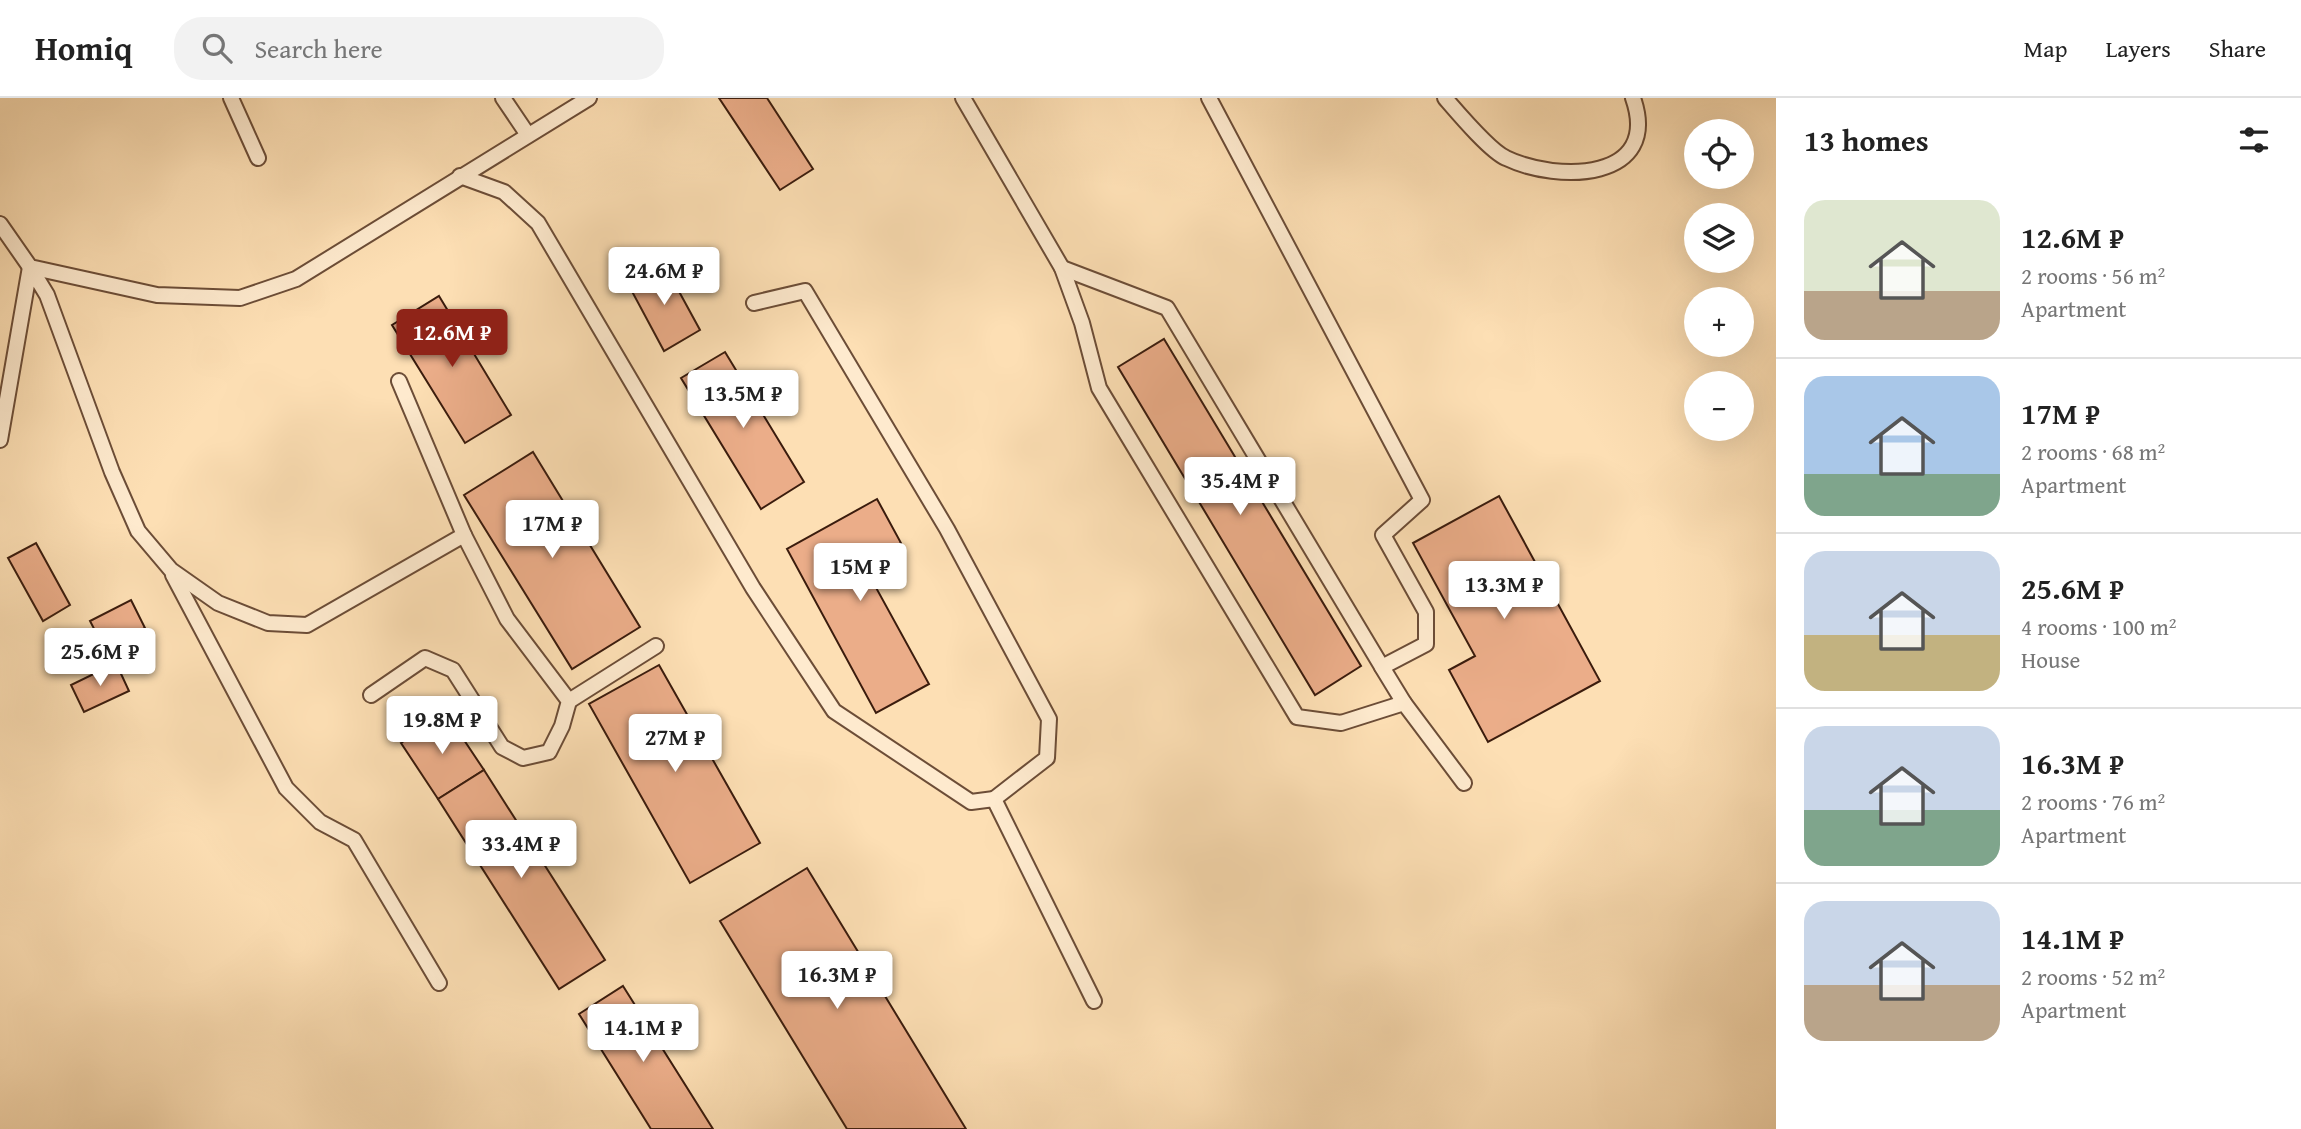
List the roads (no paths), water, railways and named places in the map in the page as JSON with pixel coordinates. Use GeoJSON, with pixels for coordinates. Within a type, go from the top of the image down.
{"type":"FeatureCollection","features":[{"type":"Feature","properties":{"kind":"lane"},"geometry":{"type":"LineString","coordinates":[[231,98],[258,158]]}},
{"type":"Feature","properties":{"kind":"lane"},"geometry":{"type":"LineString","coordinates":[[503,98],[528,135]]}},
{"type":"Feature","properties":{"kind":"lane"},"geometry":{"type":"LineString","coordinates":[[30,267],[157,295],[240,298],[296,279],[589,98]]}},
{"type":"Feature","properties":{"kind":"lane"},"geometry":{"type":"LineString","coordinates":[[964,98],[1062,268],[1082,323],[1099,388],[1297,717],[1341,723],[1404,704]]}},
{"type":"Feature","properties":{"kind":"lane"},"geometry":{"type":"LineString","coordinates":[[1209,98],[1422,500],[1383,535],[1426,612],[1426,644],[1382,667]]}},
{"type":"Feature","properties":{"kind":"lane"},"geometry":{"type":"LineString","coordinates":[[1445,98],[1504,158],[1538,168],[1580,173],[1619,163],[1636,144],[1640,117],[1633,98]]}},
{"type":"Feature","properties":{"kind":"lane"},"geometry":{"type":"LineString","coordinates":[[460,176],[505,192],[538,223],[753,589],[834,711],[971,802],[994,799],[1047,758],[1049,719],[947,529],[804,291],[754,303]]}},
{"type":"Feature","properties":{"kind":"lane"},"geometry":{"type":"LineString","coordinates":[[0,224],[47,295],[103,447],[138,531],[171,570],[286,788],[320,821],[354,840],[439,983]]}},
{"type":"Feature","properties":{"kind":"lane"},"geometry":{"type":"LineString","coordinates":[[0,440],[30,267]]}},
{"type":"Feature","properties":{"kind":"lane"},"geometry":{"type":"LineString","coordinates":[[1062,268],[1167,308],[1404,704],[1464,783]]}},
{"type":"Feature","properties":{"kind":"lane"},"geometry":{"type":"LineString","coordinates":[[399,381],[464,535],[507,619],[569,701]]}},
{"type":"Feature","properties":{"kind":"lane"},"geometry":{"type":"LineString","coordinates":[[171,570],[218,603],[230,608],[268,623],[307,625],[464,535]]}},
{"type":"Feature","properties":{"kind":"lane"},"geometry":{"type":"LineString","coordinates":[[371,695],[425,658],[453,670],[502,747],[523,758],[549,752],[562,726],[569,701],[656,646]]}},
{"type":"Feature","properties":{"kind":"lane"},"geometry":{"type":"LineString","coordinates":[[994,799],[1094,1001]]}}]}
